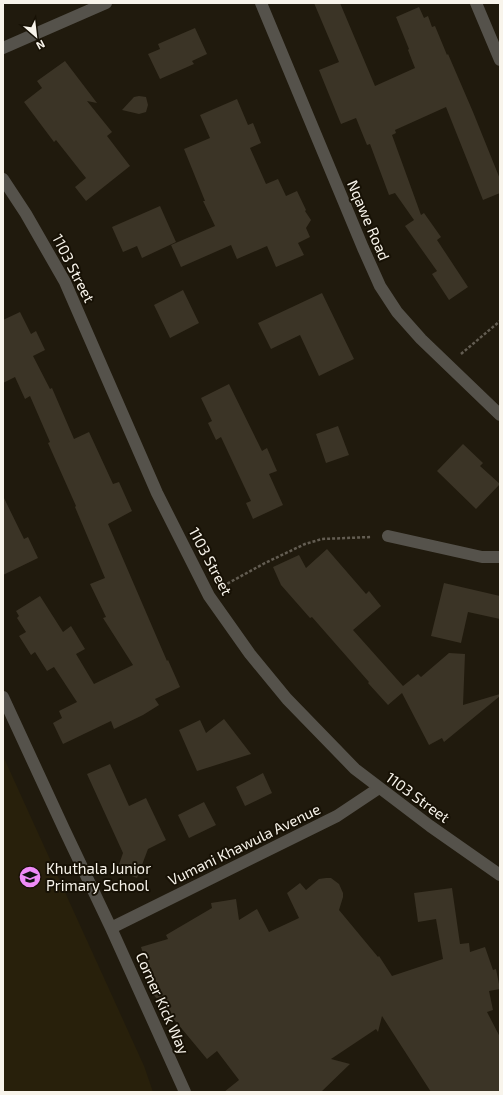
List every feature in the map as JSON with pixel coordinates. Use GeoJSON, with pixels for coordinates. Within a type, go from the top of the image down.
{"type":"FeatureCollection","features":[{"type":"Feature","properties":{"kind":"street"},"geometry":{"type":"LineString","coordinates":[[3,48],[106,3]]}},
{"type":"Feature","properties":{"kind":"street","name":"Nqawe Road"},"geometry":{"type":"LineString","coordinates":[[261,3],[380,286],[397,312],[421,339],[500,415]]}},
{"type":"Feature","properties":{"kind":"street"},"geometry":{"type":"LineString","coordinates":[[476,3],[500,60]]}},
{"type":"Feature","properties":{"kind":"street","name":"1103 Street"},"geometry":{"type":"LineString","coordinates":[[3,179],[26,214],[65,282],[157,493],[209,596],[250,654],[287,699],[355,769],[500,875]]}},
{"type":"Feature","properties":{"kind":"street"},"geometry":{"type":"LineString","coordinates":[[388,536],[482,557],[500,557]]}},
{"type":"Feature","properties":{"kind":"street"},"geometry":{"type":"LineString","coordinates":[[3,697],[111,928]]}},
{"type":"Feature","properties":{"kind":"street","name":"Vumani Khawula Avenue"},"geometry":{"type":"LineString","coordinates":[[111,928],[337,816],[379,788]]}},
{"type":"Feature","properties":{"kind":"street","name":"Corner Kick Way"},"geometry":{"type":"LineString","coordinates":[[111,928],[185,1092]]}},
{"type":"Feature","properties":{"kind":"path"},"geometry":{"type":"LineString","coordinates":[[448,365],[500,321]]}},
{"type":"Feature","properties":{"kind":"path"},"geometry":{"type":"LineString","coordinates":[[209,596],[259,566],[305,544],[322,540],[388,536]]}},
{"type":"Feature","properties":{"kind":"shaded area","name":"Khuthala Junior Primary School"},"geometry":{"type":"Polygon","coordinates":[[[3,756],[144,1066],[153,1092],[3,1092],[3,756]]]}},
{"type":"Feature","properties":{"kind":"building"},"geometry":{"type":"Polygon","coordinates":[[[314,3],[340,3],[375,86],[415,68],[396,17],[419,7],[424,18],[428,16],[432,27],[435,26],[447,55],[448,54],[500,179],[500,193],[483,200],[446,107],[395,130],[396,133],[392,135],[421,215],[424,213],[441,237],[437,240],[468,287],[449,300],[432,274],[437,271],[405,226],[414,220],[395,193],[389,195],[370,144],[367,145],[356,118],[341,124],[319,70],[339,62],[314,3]]]}},
{"type":"Feature","properties":{"kind":"building"},"geometry":{"type":"Polygon","coordinates":[[[195,28],[207,54],[192,61],[194,64],[160,79],[148,54],[160,49],[158,44],[195,28]]]}},
{"type":"Feature","properties":{"kind":"building"},"geometry":{"type":"Polygon","coordinates":[[[65,61],[97,103],[87,101],[112,132],[107,136],[130,166],[86,201],[75,187],[86,178],[56,140],[54,142],[24,102],[42,88],[37,81],[65,61]]]}},
{"type":"Feature","properties":{"kind":"building"},"geometry":{"type":"Polygon","coordinates":[[[134,97],[146,97],[148,105],[146,112],[139,114],[122,110],[134,97]]]}},
{"type":"Feature","properties":{"kind":"building"},"geometry":{"type":"Polygon","coordinates":[[[237,99],[248,125],[253,123],[261,143],[250,148],[266,184],[278,179],[286,196],[297,191],[306,210],[305,211],[311,220],[306,228],[310,237],[298,243],[304,255],[276,267],[267,246],[237,259],[231,245],[181,267],[171,245],[215,226],[203,201],[205,201],[184,149],[210,138],[200,115],[237,99]]]}},
{"type":"Feature","properties":{"kind":"building"},"geometry":{"type":"Polygon","coordinates":[[[160,206],[176,242],[142,258],[137,246],[123,252],[112,227],[160,206]]]}},
{"type":"Feature","properties":{"kind":"building"},"geometry":{"type":"Polygon","coordinates":[[[183,290],[199,323],[170,338],[154,305],[183,290]]]}},
{"type":"Feature","properties":{"kind":"building"},"geometry":{"type":"Polygon","coordinates":[[[322,293],[354,359],[319,376],[300,335],[271,349],[258,323],[322,293]]]}},
{"type":"Feature","properties":{"kind":"building"},"geometry":{"type":"Polygon","coordinates":[[[20,312],[31,334],[36,331],[45,350],[33,356],[50,389],[52,388],[74,439],[89,432],[113,484],[119,482],[132,511],[108,524],[167,661],[168,660],[180,687],[155,699],[159,705],[143,715],[114,729],[111,721],[63,744],[53,723],[62,718],[59,711],[77,702],[54,667],[47,671],[35,652],[31,655],[19,636],[26,632],[17,618],[19,616],[16,611],[40,596],[63,632],[71,626],[85,649],[76,654],[94,684],[133,665],[103,618],[106,617],[90,584],[105,578],[75,507],[76,506],[48,443],[50,442],[30,396],[25,399],[15,377],[3,383],[3,320],[20,312]]]}},
{"type":"Feature","properties":{"kind":"building"},"geometry":{"type":"Polygon","coordinates":[[[229,384],[262,451],[267,448],[277,471],[269,474],[283,505],[253,519],[246,503],[251,501],[221,437],[216,440],[208,423],[212,421],[201,398],[229,384]]]}},
{"type":"Feature","properties":{"kind":"building"},"geometry":{"type":"Polygon","coordinates":[[[338,426],[349,455],[326,463],[316,434],[338,426]]]}},
{"type":"Feature","properties":{"kind":"building"},"geometry":{"type":"Polygon","coordinates":[[[463,444],[483,463],[480,466],[500,484],[476,509],[437,471],[463,444]]]}},
{"type":"Feature","properties":{"kind":"building"},"geometry":{"type":"Polygon","coordinates":[[[3,496],[24,539],[28,537],[38,558],[3,575],[3,496]]]}},
{"type":"Feature","properties":{"kind":"building"},"geometry":{"type":"Polygon","coordinates":[[[327,549],[366,594],[369,591],[381,606],[353,630],[403,686],[418,674],[421,677],[449,653],[465,654],[463,705],[500,694],[500,696],[444,742],[442,738],[429,745],[402,693],[388,705],[312,617],[310,618],[281,585],[273,567],[299,555],[306,568],[327,549]]]}},
{"type":"Feature","properties":{"kind":"building"},"geometry":{"type":"Polygon","coordinates":[[[444,583],[500,596],[500,619],[468,612],[461,643],[431,636],[444,583]]]}},
{"type":"Feature","properties":{"kind":"building"},"geometry":{"type":"Polygon","coordinates":[[[224,719],[251,754],[197,771],[179,730],[200,720],[206,733],[224,719]]]}},
{"type":"Feature","properties":{"kind":"building"},"geometry":{"type":"Polygon","coordinates":[[[110,764],[129,806],[146,798],[166,840],[148,849],[137,878],[117,870],[123,853],[87,774],[110,764]]]}},
{"type":"Feature","properties":{"kind":"building"},"geometry":{"type":"Polygon","coordinates":[[[263,773],[272,793],[245,806],[236,787],[263,773]]]}},
{"type":"Feature","properties":{"kind":"building"},"geometry":{"type":"Polygon","coordinates":[[[204,802],[216,825],[189,838],[178,815],[204,802]]]}},
{"type":"Feature","properties":{"kind":"building"},"geometry":{"type":"Polygon","coordinates":[[[331,878],[339,884],[343,897],[339,910],[378,957],[379,956],[392,976],[443,959],[436,919],[418,922],[414,893],[452,888],[460,944],[469,943],[470,952],[485,947],[493,970],[496,969],[500,989],[489,991],[493,1010],[487,1012],[500,1037],[500,1092],[431,1092],[382,1016],[378,1032],[376,1029],[331,1059],[350,1064],[321,1092],[224,1092],[239,1080],[217,1051],[207,1059],[152,993],[157,991],[152,983],[141,947],[168,939],[166,935],[212,908],[211,903],[236,899],[239,920],[257,909],[269,932],[299,918],[287,893],[300,883],[306,890],[319,879],[331,878]]]}},
{"type":"Feature","properties":{"kind":"place","name":"Khuthala Junior Primary School"},"geometry":{"type":"Point","coordinates":[30,877]}}]}
